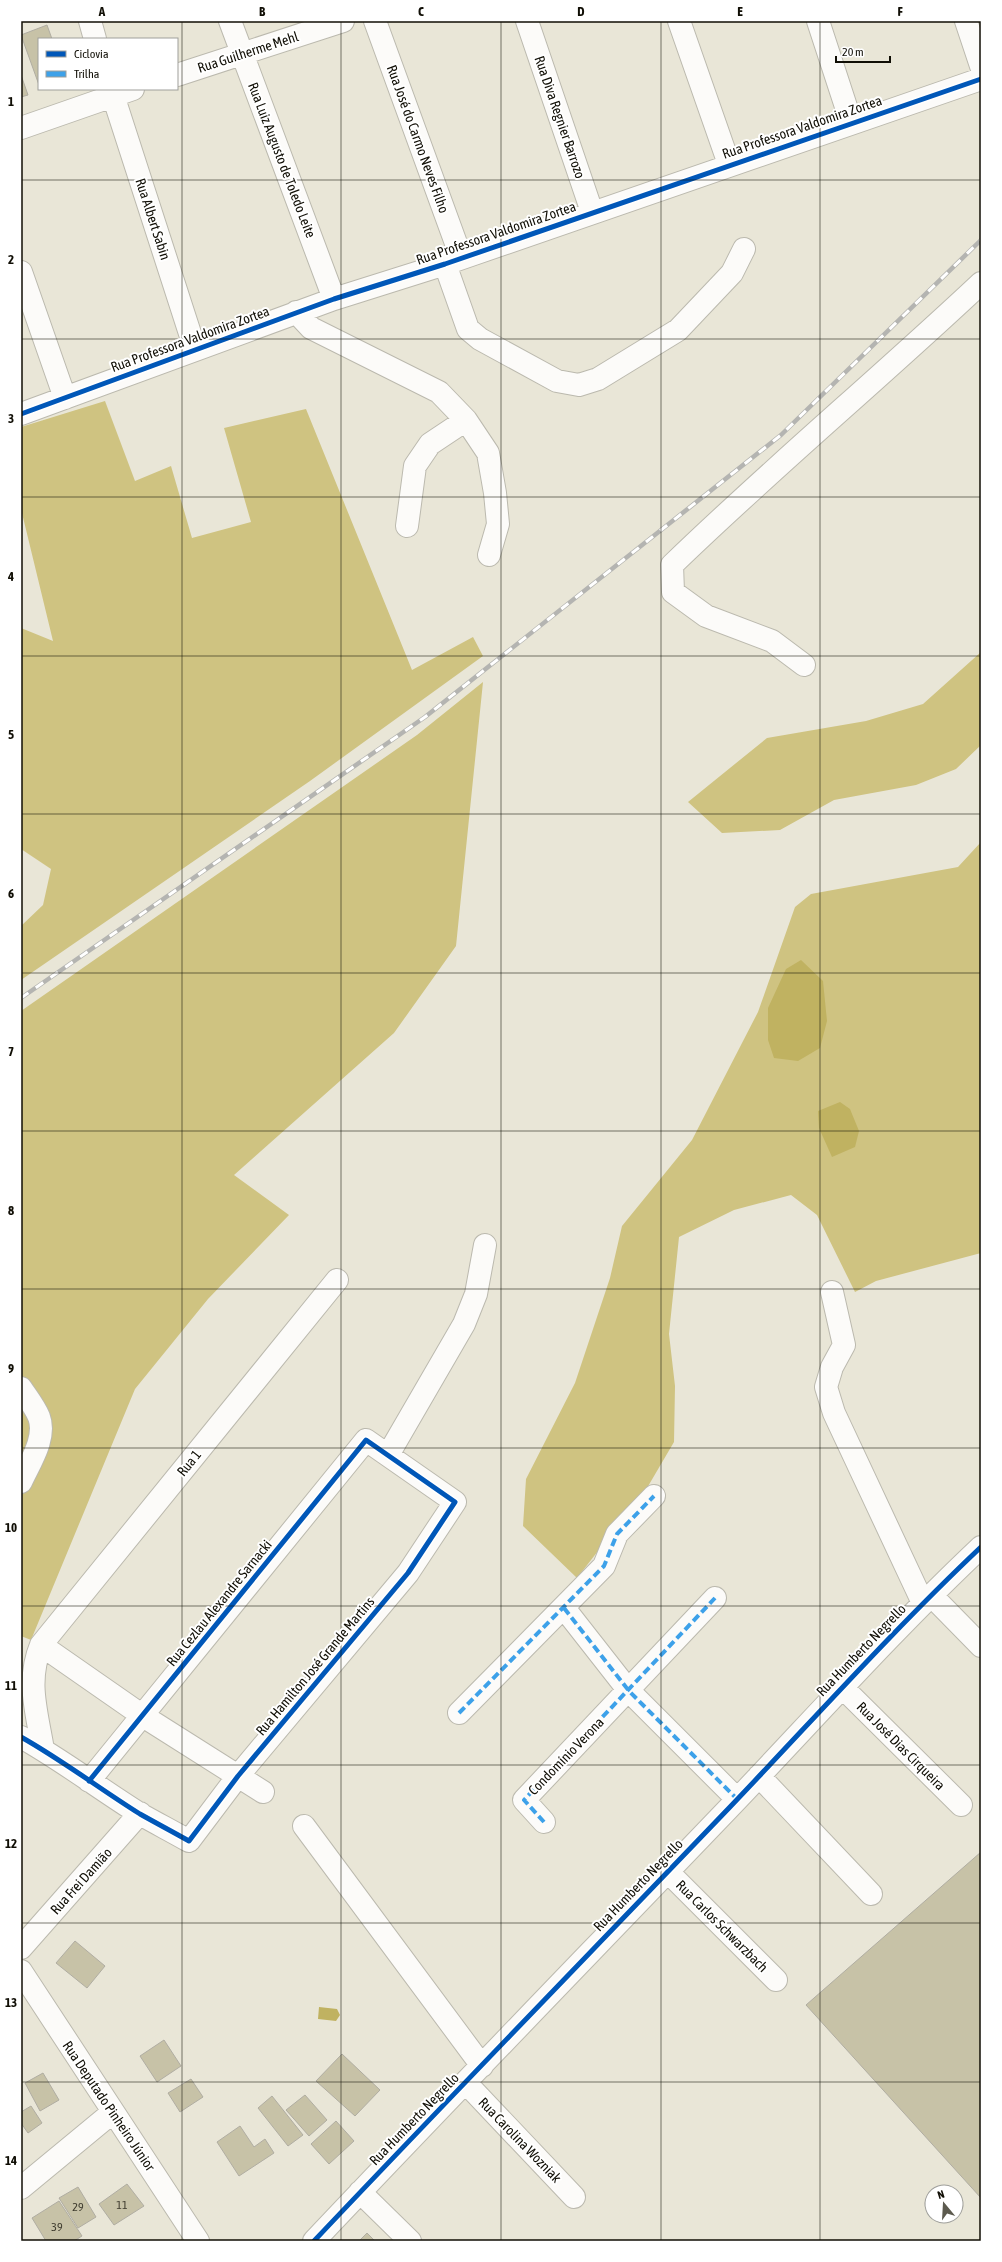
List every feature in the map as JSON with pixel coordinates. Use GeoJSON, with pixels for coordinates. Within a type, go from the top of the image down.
{"type":"FeatureCollection","features":[{"type":"Feature","properties":{"kind":"street"},"geometry":{"type":"LineString","coordinates":[[90,21],[96,38]]}},
{"type":"Feature","properties":{"kind":"street","name":"Rua Luiz Augusto de Toledo Leite"},"geometry":{"type":"LineString","coordinates":[[230,21],[241,54],[334,299]]}},
{"type":"Feature","properties":{"kind":"street","name":"Rua Guilherme Mehl"},"geometry":{"type":"LineString","coordinates":[[178,75],[342,21]]}},
{"type":"Feature","properties":{"kind":"street","name":"Rua José do Carmo Neves Filho"},"geometry":{"type":"LineString","coordinates":[[375,21],[453,261],[468,329],[480,339],[558,381],[579,385],[598,379],[678,330],[732,273],[744,249]]}},
{"type":"Feature","properties":{"kind":"street","name":"Rua Diva Regnier Barrozo"},"geometry":{"type":"LineString","coordinates":[[527,21],[592,212]]}},
{"type":"Feature","properties":{"kind":"street"},"geometry":{"type":"LineString","coordinates":[[679,21],[729,164]]}},
{"type":"Feature","properties":{"kind":"street"},"geometry":{"type":"LineString","coordinates":[[818,21],[852,122]]}},
{"type":"Feature","properties":{"kind":"street"},"geometry":{"type":"LineString","coordinates":[[966,21],[981,66]]}},
{"type":"Feature","properties":{"kind":"street","name":"Rua Professora Valdomira Zortea"},"geometry":{"type":"LineString","coordinates":[[21,414],[195,348],[296,312],[453,261],[729,164],[981,79]]}},
{"type":"Feature","properties":{"kind":"street"},"geometry":{"type":"LineString","coordinates":[[21,128],[112,92],[126,90]]}},
{"type":"Feature","properties":{"kind":"street","name":"Rua Albert Sabin"},"geometry":{"type":"LineString","coordinates":[[112,92],[195,348]]}},
{"type":"Feature","properties":{"kind":"street"},"geometry":{"type":"LineString","coordinates":[[21,272],[65,398]]}},
{"type":"Feature","properties":{"kind":"street"},"geometry":{"type":"LineString","coordinates":[[804,665],[772,641],[706,616],[673,592],[672,565],[736,503],[905,355],[981,283]]}},
{"type":"Feature","properties":{"kind":"street"},"geometry":{"type":"LineString","coordinates":[[296,312],[311,328],[439,392],[466,420],[488,454],[495,493],[498,524],[489,555]]}},
{"type":"Feature","properties":{"kind":"street"},"geometry":{"type":"LineString","coordinates":[[407,526],[415,466],[430,444],[466,420]]}},
{"type":"Feature","properties":{"kind":"street"},"geometry":{"type":"LineString","coordinates":[[388,1455],[464,1324],[476,1294],[485,1245]]}},
{"type":"Feature","properties":{"kind":"street","name":"Rua 1"},"geometry":{"type":"LineString","coordinates":[[43,1750],[32,1682],[34,1662],[41,1645],[337,1280]]}},
{"type":"Feature","properties":{"kind":"street"},"geometry":{"type":"LineString","coordinates":[[832,1292],[844,1345],[832,1367],[826,1387],[834,1413],[927,1599],[981,1646]]}},
{"type":"Feature","properties":{"kind":"street"},"geometry":{"type":"LineString","coordinates":[[21,1388],[37,1413],[41,1425],[41,1436],[21,1482]]}},
{"type":"Feature","properties":{"kind":"street","name":"Rua Cezlau Alexandre Sarnacki"},"geometry":{"type":"LineString","coordinates":[[89,1781],[366,1440],[388,1455]]}},
{"type":"Feature","properties":{"kind":"street","name":"Rua Hamilton José Grande Martins"},"geometry":{"type":"LineString","coordinates":[[140,1813],[189,1841],[238,1776],[408,1573],[455,1502],[388,1455]]}},
{"type":"Feature","properties":{"kind":"street"},"geometry":{"type":"LineString","coordinates":[[459,1713],[604,1566],[617,1534],[654,1496]]}},
{"type":"Feature","properties":{"kind":"street","name":"Rua Humberto Negrello"},"geometry":{"type":"LineString","coordinates":[[314,2241],[668,1872],[842,1687],[927,1599],[981,1547]]}},
{"type":"Feature","properties":{"kind":"street","name":"Condomínio Verona"},"geometry":{"type":"LineString","coordinates":[[544,1822],[524,1800],[716,1598]]}},
{"type":"Feature","properties":{"kind":"street"},"geometry":{"type":"LineString","coordinates":[[564,1608],[629,1691],[737,1799]]}},
{"type":"Feature","properties":{"kind":"street"},"geometry":{"type":"LineString","coordinates":[[41,1645],[143,1716],[263,1792]]}},
{"type":"Feature","properties":{"kind":"street","name":"Rua José Dias Cirqueira"},"geometry":{"type":"LineString","coordinates":[[842,1687],[961,1805]]}},
{"type":"Feature","properties":{"kind":"street"},"geometry":{"type":"LineString","coordinates":[[21,1737],[140,1813]]}},
{"type":"Feature","properties":{"kind":"street"},"geometry":{"type":"LineString","coordinates":[[759,1776],[871,1894]]}},
{"type":"Feature","properties":{"kind":"street","name":"Rua Frei Damião"},"geometry":{"type":"LineString","coordinates":[[21,1948],[140,1813]]}},
{"type":"Feature","properties":{"kind":"street"},"geometry":{"type":"LineString","coordinates":[[304,1826],[482,2066]]}},
{"type":"Feature","properties":{"kind":"street","name":"Rua Carlos Schwarzbach"},"geometry":{"type":"LineString","coordinates":[[668,1872],[776,1980]]}},
{"type":"Feature","properties":{"kind":"street","name":"Rua Deputado Pinheiro Júnior"},"geometry":{"type":"LineString","coordinates":[[21,1971],[198,2241]]}},
{"type":"Feature","properties":{"kind":"street","name":"Rua Carolina Wozniak"},"geometry":{"type":"LineString","coordinates":[[466,2083],[574,2197]]}},
{"type":"Feature","properties":{"kind":"street"},"geometry":{"type":"LineString","coordinates":[[21,2188],[113,2112]]}},
{"type":"Feature","properties":{"kind":"street"},"geometry":{"type":"LineString","coordinates":[[360,2192],[410,2241]]}},
{"type":"Feature","properties":{"kind":"shaded area"},"geometry":{"type":"Polygon","coordinates":[[[105,401],[135,481],[171,466],[192,538],[251,522],[224,428],[306,409],[412,670],[473,637],[483,656],[310,781],[21,980],[21,926],[43,905],[51,869],[21,849],[21,628],[53,641],[21,509],[21,427],[105,401]]]}},
{"type":"Feature","properties":{"kind":"shaded area"},"geometry":{"type":"Polygon","coordinates":[[[981,652],[981,745],[956,769],[916,785],[834,800],[780,830],[722,833],[688,802],[767,738],[866,721],[923,704],[981,652]]]}},
{"type":"Feature","properties":{"kind":"shaded area"},"geometry":{"type":"Polygon","coordinates":[[[483,682],[456,946],[394,1033],[234,1175],[289,1215],[208,1299],[135,1389],[31,1640],[21,1636],[21,1011],[417,735],[483,682]]]}},
{"type":"Feature","properties":{"kind":"shaded area"},"geometry":{"type":"Polygon","coordinates":[[[981,842],[981,1253],[876,1281],[855,1292],[817,1215],[791,1195],[734,1210],[679,1237],[669,1334],[675,1386],[674,1442],[647,1488],[577,1578],[523,1526],[526,1479],[575,1383],[610,1278],[622,1226],[692,1140],[758,1012],[795,907],[811,894],[958,867],[981,842]]]}},
{"type":"Feature","properties":{"kind":"shaded area"},"geometry":{"type":"Polygon","coordinates":[[[801,960],[823,981],[827,1021],[820,1048],[798,1061],[774,1058],[768,1040],[768,1008],[786,969],[801,960]]]}},
{"type":"Feature","properties":{"kind":"shaded area"},"geometry":{"type":"Polygon","coordinates":[[[840,1102],[850,1109],[859,1131],[855,1147],[832,1157],[819,1128],[818,1111],[840,1102]]]}},
{"type":"Feature","properties":{"kind":"shaded area"},"geometry":{"type":"Polygon","coordinates":[[[319,2007],[337,2009],[340,2015],[336,2021],[318,2019],[319,2007]]]}},
{"type":"Feature","properties":{"kind":"building"},"geometry":{"type":"Polygon","coordinates":[[[47,25],[52,38],[38,38],[38,82],[21,35],[47,25]]]}},
{"type":"Feature","properties":{"kind":"building"},"geometry":{"type":"Polygon","coordinates":[[[21,75],[28,95],[21,97],[21,75]]]}},
{"type":"Feature","properties":{"kind":"building"},"geometry":{"type":"Polygon","coordinates":[[[981,1852],[981,2198],[806,2005],[981,1852]]]}},
{"type":"Feature","properties":{"kind":"building"},"geometry":{"type":"Polygon","coordinates":[[[75,1941],[105,1966],[87,1988],[56,1963],[75,1941]]]}},
{"type":"Feature","properties":{"kind":"building"},"geometry":{"type":"Polygon","coordinates":[[[164,2040],[181,2066],[157,2082],[140,2056],[164,2040]]]}},
{"type":"Feature","properties":{"kind":"building"},"geometry":{"type":"Polygon","coordinates":[[[342,2054],[380,2090],[355,2116],[316,2081],[342,2054]]]}},
{"type":"Feature","properties":{"kind":"building"},"geometry":{"type":"Polygon","coordinates":[[[43,2073],[59,2100],[40,2111],[25,2083],[43,2073]]]}},
{"type":"Feature","properties":{"kind":"building"},"geometry":{"type":"Polygon","coordinates":[[[191,2079],[203,2097],[180,2112],[168,2093],[191,2079]]]}},
{"type":"Feature","properties":{"kind":"building"},"geometry":{"type":"Polygon","coordinates":[[[305,2095],[327,2120],[309,2136],[286,2110],[305,2095]]]}},
{"type":"Feature","properties":{"kind":"building"},"geometry":{"type":"Polygon","coordinates":[[[272,2096],[303,2135],[288,2146],[258,2108],[272,2096]]]}},
{"type":"Feature","properties":{"kind":"building"},"geometry":{"type":"Polygon","coordinates":[[[31,2106],[42,2123],[28,2133],[21,2123],[21,2112],[31,2106]]]}},
{"type":"Feature","properties":{"kind":"building"},"geometry":{"type":"Polygon","coordinates":[[[336,2121],[354,2141],[329,2164],[311,2144],[336,2121]]]}},
{"type":"Feature","properties":{"kind":"building"},"geometry":{"type":"Polygon","coordinates":[[[240,2126],[254,2147],[265,2139],[274,2153],[239,2176],[217,2142],[240,2126]]]}},
{"type":"Feature","properties":{"kind":"building"},"geometry":{"type":"Polygon","coordinates":[[[127,2184],[144,2206],[114,2225],[99,2204],[127,2184]]]}},
{"type":"Feature","properties":{"kind":"building"},"geometry":{"type":"Polygon","coordinates":[[[78,2187],[96,2217],[78,2228],[59,2198],[78,2187]]]}},
{"type":"Feature","properties":{"kind":"building"},"geometry":{"type":"Polygon","coordinates":[[[59,2201],[82,2236],[74,2241],[46,2241],[32,2218],[59,2201]]]}},
{"type":"Feature","properties":{"kind":"building"},"geometry":{"type":"Polygon","coordinates":[[[367,2233],[375,2241],[359,2241],[367,2233]]]}},
{"type":"Feature","properties":{"kind":"railway"},"geometry":{"type":"LineString","coordinates":[[21,998],[425,717],[781,435],[981,240]]}},
{"type":"Feature","properties":{"kind":"marked path"},"geometry":{"type":"LineString","coordinates":[[459,1713],[604,1566],[617,1534],[654,1496]]}},
{"type":"Feature","properties":{"kind":"marked path"},"geometry":{"type":"LineString","coordinates":[[544,1822],[524,1800],[715,1598]]}},
{"type":"Feature","properties":{"kind":"marked path"},"geometry":{"type":"LineString","coordinates":[[564,1608],[629,1691],[737,1799]]}},
{"type":"Feature","properties":{"kind":"cycle path"},"geometry":{"type":"LineString","coordinates":[[21,414],[334,299],[445,264],[981,79]]}},
{"type":"Feature","properties":{"kind":"cycle path"},"geometry":{"type":"LineString","coordinates":[[21,1737],[51,1755],[66,1765],[81,1775],[96,1785],[110,1795],[140,1814],[189,1841],[238,1776],[408,1573],[455,1502],[366,1440],[89,1781]]}},
{"type":"Feature","properties":{"kind":"cycle path"},"geometry":{"type":"LineString","coordinates":[[314,2241],[729,1808],[916,1610],[981,1547]]}}]}
